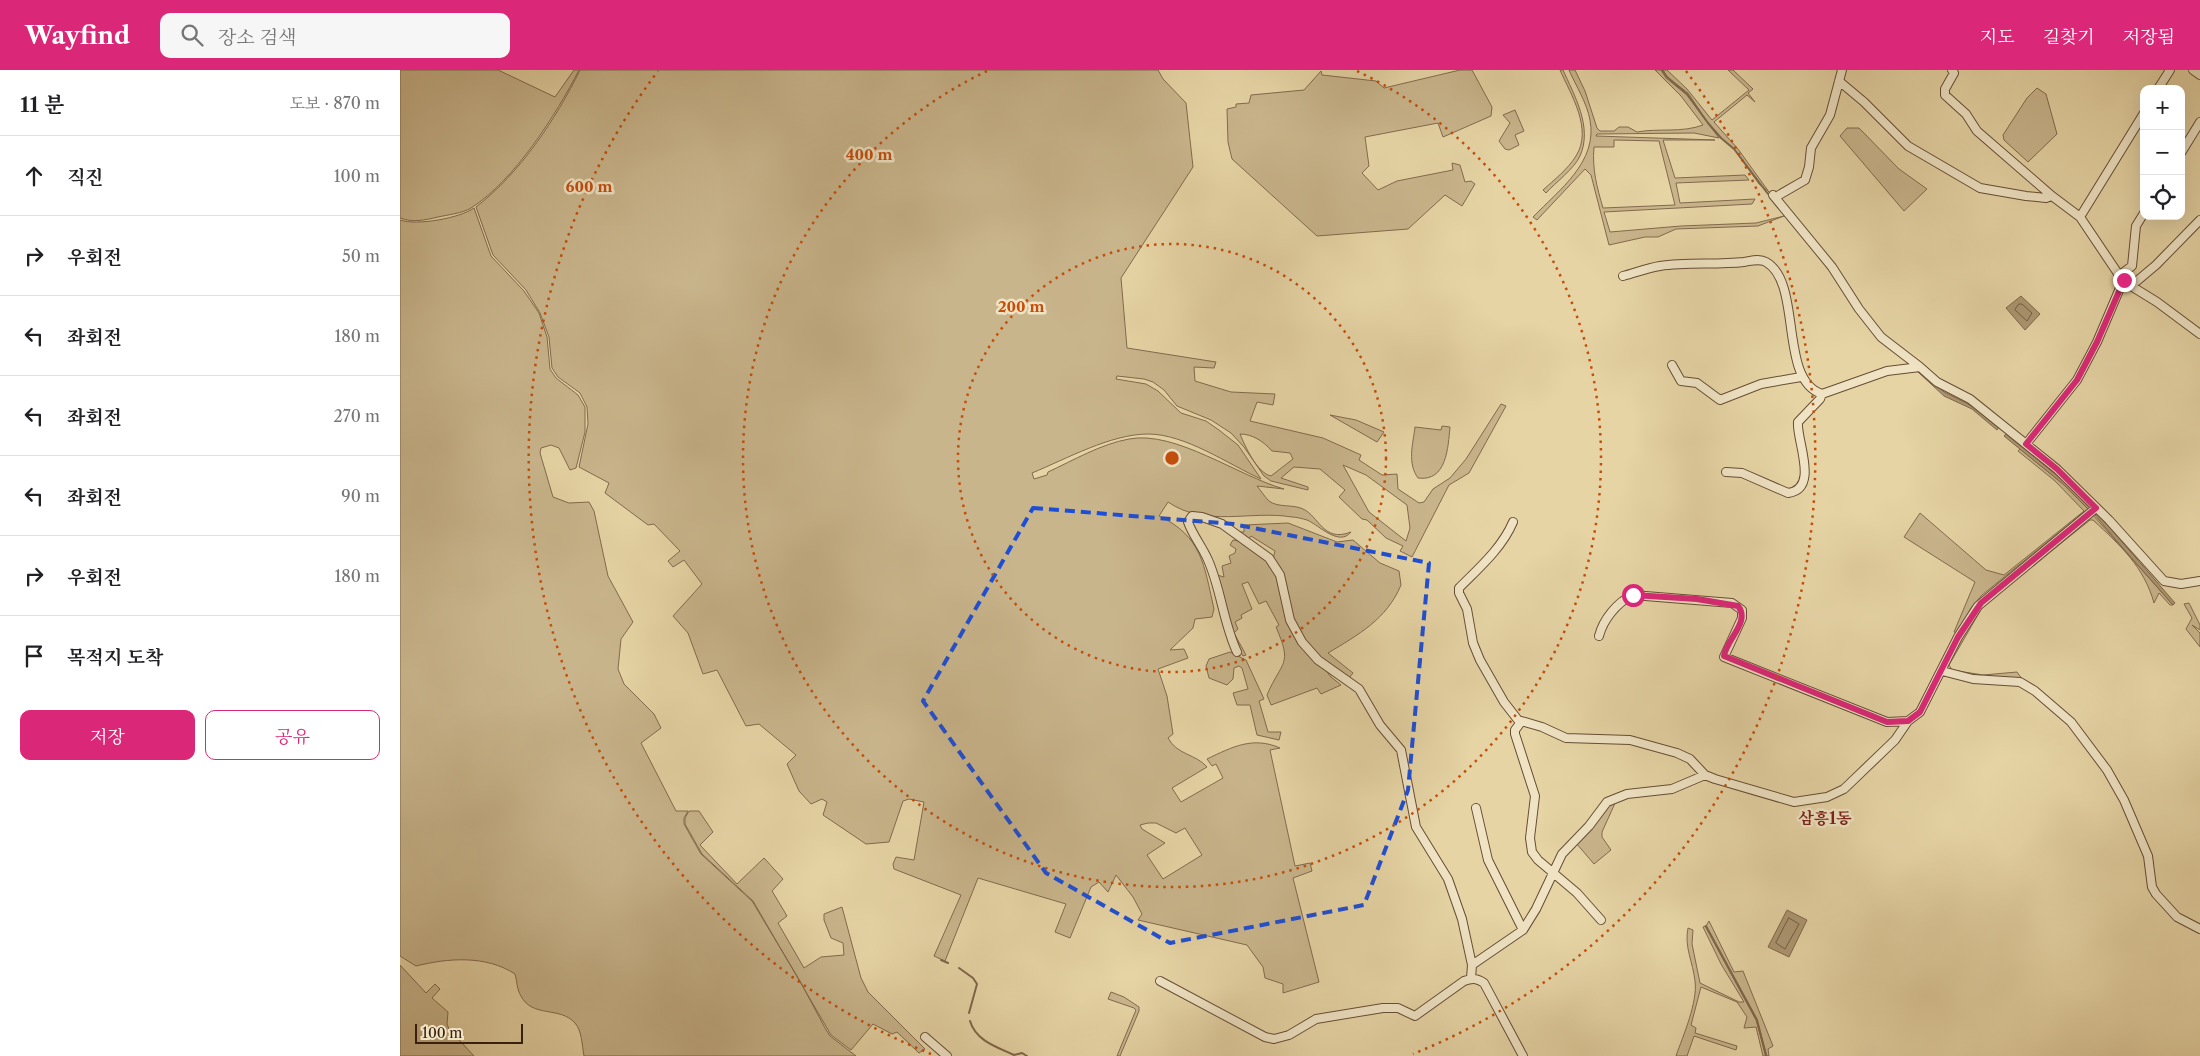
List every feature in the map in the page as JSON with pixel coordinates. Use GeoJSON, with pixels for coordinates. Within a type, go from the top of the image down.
{"type":"FeatureCollection","features":[{"type":"Feature","properties":{"kind":"street"},"geometry":{"type":"LineString","coordinates":[[1842,70],[1827,123],[1811,148],[1809,167],[1805,180],[1776,195],[1832,267],[1859,309],[1882,336],[1937,382],[1970,398],[2062,474],[2120,531],[2164,581],[2181,584],[2200,581]]}},
{"type":"Feature","properties":{"kind":"street"},"geometry":{"type":"LineString","coordinates":[[1952,70],[1954,73],[1945,88],[1947,98],[1966,114],[1977,131],[2052,196],[2080,217],[2122,278],[2200,334]]}},
{"type":"Feature","properties":{"kind":"street"},"geometry":{"type":"LineString","coordinates":[[2161,85],[2170,70]]}},
{"type":"Feature","properties":{"kind":"street"},"geometry":{"type":"LineString","coordinates":[[2193,70],[2200,75]]}},
{"type":"Feature","properties":{"kind":"street"},"geometry":{"type":"LineString","coordinates":[[1839,81],[1864,102],[1908,146],[1980,188],[2026,196],[2046,198],[2052,196]]}},
{"type":"Feature","properties":{"kind":"street"},"geometry":{"type":"LineString","coordinates":[[2080,217],[2140,120]]}},
{"type":"Feature","properties":{"kind":"street"},"geometry":{"type":"LineString","coordinates":[[2185,146],[2200,122]]}},
{"type":"Feature","properties":{"kind":"street"},"geometry":{"type":"LineString","coordinates":[[2026,444],[2077,380],[2097,342],[2122,278],[2132,266],[2136,226],[2140,220]]}},
{"type":"Feature","properties":{"kind":"street"},"geometry":{"type":"LineString","coordinates":[[2131,286],[2156,265],[2200,220]]}},
{"type":"Feature","properties":{"kind":"street"},"geometry":{"type":"LineString","coordinates":[[1623,276],[1671,265],[1731,264],[1756,260],[1768,263],[1773,268],[1782,285],[1801,376],[1818,393],[1822,394],[1887,371],[1920,367]]}},
{"type":"Feature","properties":{"kind":"street"},"geometry":{"type":"LineString","coordinates":[[1672,366],[1681,381],[1697,383],[1720,400],[1761,384],[1801,376]]}},
{"type":"Feature","properties":{"kind":"street"},"geometry":{"type":"LineString","coordinates":[[1726,472],[1742,473],[1788,493],[1797,489],[1806,471],[1798,422],[1820,399],[1822,394]]}},
{"type":"Feature","properties":{"kind":"street"},"geometry":{"type":"LineString","coordinates":[[1513,522],[1509,533],[1480,568],[1459,588],[1458,592],[1467,609],[1474,643],[1480,660],[1504,702],[1521,722],[1574,740],[1616,738],[1684,755],[1705,775],[1787,801],[1827,797],[1844,789],[1860,775],[1894,740],[1908,721],[1920,712],[1958,637],[1978,606],[2096,508]]}},
{"type":"Feature","properties":{"kind":"street"},"geometry":{"type":"LineString","coordinates":[[1237,652],[1229,635],[1208,559],[1191,531],[1188,522],[1192,516],[1202,517],[1222,524],[1269,558],[1280,575],[1290,620],[1302,642],[1318,660],[1360,689],[1380,725],[1401,750],[1416,827],[1448,879],[1462,919],[1472,965],[1471,978]]}},
{"type":"Feature","properties":{"kind":"street"},"geometry":{"type":"LineString","coordinates":[[1599,636],[1605,620],[1627,598],[1633,595],[1732,603],[1742,610],[1742,618],[1724,656],[1887,722],[1908,721]]}},
{"type":"Feature","properties":{"kind":"street"},"geometry":{"type":"LineString","coordinates":[[1942,671],[1973,679],[2020,682],[2035,691],[2071,722],[2107,770],[2124,800],[2144,845],[2151,866],[2152,887],[2160,902],[2177,917],[2200,929]]}},
{"type":"Feature","properties":{"kind":"street"},"geometry":{"type":"LineString","coordinates":[[1521,722],[1515,730],[1515,734],[1535,796],[1530,848],[1538,860],[1555,872],[1577,893],[1600,920]]}},
{"type":"Feature","properties":{"kind":"street"},"geometry":{"type":"LineString","coordinates":[[1472,965],[1523,930],[1555,872],[1562,854],[1610,799],[1638,792],[1672,789],[1705,775]]}},
{"type":"Feature","properties":{"kind":"street"},"geometry":{"type":"LineString","coordinates":[[1476,808],[1488,860],[1523,930]]}},
{"type":"Feature","properties":{"kind":"street"},"geometry":{"type":"LineString","coordinates":[[1160,981],[1265,1037],[1274,1039],[1289,1035],[1316,1019],[1393,1008],[1415,1016],[1471,978],[1478,979],[1484,983],[1523,1056]]}},
{"type":"Feature","properties":{"kind":"street"},"geometry":{"type":"LineString","coordinates":[[925,1037],[947,1056]]}},
{"type":"Feature","properties":{"kind":"highlighted area"},"geometry":{"type":"Polygon","coordinates":[[[1033,508],[1233,524],[1429,563],[1408,790],[1364,905],[1170,943],[1046,873],[923,701],[1033,508]]]}},
{"type":"Feature","properties":{"kind":"shaded area"},"geometry":{"type":"Polygon","coordinates":[[[400,70],[498,70],[555,97],[574,70],[579,70],[570,88],[532,146],[503,181],[487,196],[464,211],[414,221],[400,218],[400,70]]]}},
{"type":"Feature","properties":{"kind":"shaded area"},"geometry":{"type":"Polygon","coordinates":[[[580,70],[1158,70],[1163,79],[1186,103],[1193,167],[1121,278],[1127,348],[1216,362],[1214,368],[1194,367],[1195,381],[1231,392],[1275,394],[1273,405],[1257,402],[1250,421],[1323,438],[1361,455],[1359,460],[1382,475],[1397,474],[1398,489],[1419,503],[1424,502],[1433,489],[1450,478],[1466,459],[1501,404],[1506,406],[1469,473],[1449,485],[1412,557],[1400,551],[1403,546],[1386,538],[1339,497],[1345,490],[1320,469],[1294,467],[1281,478],[1308,487],[1308,490],[1271,481],[1264,476],[1257,466],[1271,476],[1293,459],[1290,453],[1272,451],[1258,439],[1240,434],[1254,462],[1231,433],[1211,420],[1177,406],[1164,390],[1153,382],[1117,376],[1116,379],[1146,384],[1158,391],[1181,413],[1206,421],[1219,430],[1238,445],[1261,479],[1191,444],[1162,435],[1148,434],[1119,438],[1104,443],[1032,473],[1034,479],[1047,475],[1048,472],[1098,448],[1119,441],[1147,438],[1166,441],[1186,447],[1266,483],[1284,489],[1257,486],[1269,501],[1309,512],[1323,527],[1334,534],[1351,532],[1346,536],[1335,536],[1307,520],[1294,517],[1260,515],[1228,517],[1198,514],[1183,510],[1168,502],[1159,516],[1184,533],[1199,553],[1214,609],[1212,617],[1195,619],[1193,628],[1170,650],[1184,649],[1188,658],[1158,669],[1167,696],[1173,734],[1168,738],[1176,748],[1198,759],[1207,767],[1172,788],[1181,802],[1223,778],[1216,764],[1212,766],[1207,759],[1234,747],[1243,744],[1261,743],[1280,748],[1270,750],[1295,866],[1310,863],[1312,871],[1293,878],[1319,982],[1283,993],[1283,984],[1265,978],[1263,967],[1247,945],[1138,920],[1142,914],[1133,897],[1116,875],[1108,892],[1099,882],[1091,887],[1070,938],[1055,932],[1066,904],[978,878],[945,961],[934,956],[961,895],[894,869],[893,864],[896,857],[914,860],[924,802],[909,799],[903,801],[889,842],[866,844],[823,815],[827,802],[822,799],[811,804],[799,791],[787,764],[796,755],[759,724],[746,726],[717,670],[703,674],[688,633],[673,616],[702,584],[684,560],[673,567],[668,561],[680,551],[654,524],[648,525],[605,493],[609,483],[579,467],[588,424],[587,407],[580,393],[558,377],[552,368],[549,337],[540,313],[526,290],[493,255],[476,207],[507,178],[536,144],[560,107],[580,70]],[[1343,465],[1369,512],[1406,541],[1410,528],[1407,505],[1366,475],[1343,465]],[[1156,823],[1140,825],[1142,829],[1165,843],[1147,855],[1163,879],[1202,855],[1185,828],[1176,833],[1156,823]]]}},
{"type":"Feature","properties":{"kind":"shaded area"},"geometry":{"type":"Polygon","coordinates":[[[1460,70],[1472,70],[1492,107],[1491,116],[1443,137],[1438,123],[1365,137],[1369,166],[1362,173],[1378,190],[1397,181],[1453,170],[1452,163],[1460,165],[1465,182],[1471,181],[1475,184],[1462,206],[1445,195],[1408,229],[1317,236],[1232,159],[1228,142],[1227,109],[1236,107],[1236,104],[1249,103],[1251,95],[1304,90],[1321,71],[1322,75],[1376,81],[1384,88],[1460,70]]]}},
{"type":"Feature","properties":{"kind":"shaded area"},"geometry":{"type":"Polygon","coordinates":[[[1560,70],[1563,70],[1577,101],[1583,123],[1583,145],[1580,156],[1574,166],[1546,193],[1543,190],[1573,161],[1581,146],[1582,135],[1578,112],[1560,70]]]}},
{"type":"Feature","properties":{"kind":"shaded area"},"geometry":{"type":"Polygon","coordinates":[[[1569,70],[1575,70],[1585,91],[1597,128],[1600,131],[1614,131],[1619,127],[1628,127],[1637,132],[1678,130],[1703,125],[1681,96],[1655,70],[1661,70],[1666,78],[1687,95],[1719,138],[1694,133],[1597,134],[1596,136],[1715,140],[1663,140],[1675,178],[1745,175],[1749,180],[1676,183],[1680,203],[1755,199],[1752,204],[1604,212],[1610,232],[1681,226],[1756,223],[1784,216],[1758,226],[1676,229],[1658,237],[1645,237],[1609,245],[1591,175],[1585,169],[1537,220],[1533,217],[1565,186],[1582,162],[1588,149],[1591,135],[1589,114],[1569,70]],[[1614,140],[1614,147],[1594,147],[1594,171],[1603,208],[1675,205],[1659,141],[1614,140]]]}},
{"type":"Feature","properties":{"kind":"shaded area"},"geometry":{"type":"Polygon","coordinates":[[[1663,70],[1667,70],[1687,89],[1712,120],[1749,90],[1728,70],[1733,70],[1753,89],[1748,93],[1755,102],[1747,95],[1714,122],[1738,149],[1769,192],[1759,184],[1734,149],[1708,123],[1688,93],[1667,77],[1663,70]]]}},
{"type":"Feature","properties":{"kind":"shaded area"},"geometry":{"type":"Polygon","coordinates":[[[2037,88],[2046,94],[2057,134],[2028,162],[2004,140],[2003,135],[2027,98],[2037,88]]]}},
{"type":"Feature","properties":{"kind":"shaded area"},"geometry":{"type":"Polygon","coordinates":[[[1515,110],[1524,131],[1515,135],[1519,145],[1509,150],[1505,149],[1499,141],[1510,123],[1503,115],[1515,110]]]}},
{"type":"Feature","properties":{"kind":"shaded area"},"geometry":{"type":"Polygon","coordinates":[[[1847,128],[1859,128],[1899,169],[1927,189],[1904,211],[1840,136],[1847,128]]]}},
{"type":"Feature","properties":{"kind":"shaded area"},"geometry":{"type":"Polygon","coordinates":[[[474,208],[491,256],[524,291],[539,313],[547,337],[550,369],[556,378],[578,395],[585,407],[585,432],[576,468],[570,470],[559,448],[551,445],[541,448],[540,453],[553,497],[569,503],[589,502],[594,511],[608,576],[633,622],[621,639],[618,669],[624,684],[654,714],[661,728],[641,743],[676,811],[688,811],[684,818],[684,824],[701,854],[752,901],[800,981],[830,1036],[856,1056],[584,1056],[580,1034],[575,1023],[562,1015],[539,1010],[526,1003],[519,991],[515,974],[504,968],[479,961],[467,960],[441,961],[416,966],[400,956],[400,220],[417,222],[438,220],[459,215],[474,208]]]}},
{"type":"Feature","properties":{"kind":"shaded area"},"geometry":{"type":"Polygon","coordinates":[[[1330,415],[1356,420],[1384,432],[1377,442],[1330,415]]]}},
{"type":"Feature","properties":{"kind":"shaded area"},"geometry":{"type":"Polygon","coordinates":[[[1442,426],[1450,427],[1444,462],[1435,475],[1428,478],[1418,478],[1412,460],[1415,427],[1441,430],[1442,426]]]}},
{"type":"Feature","properties":{"kind":"shaded area"},"geometry":{"type":"Polygon","coordinates":[[[2020,449],[2063,484],[2088,509],[1982,595],[1971,608],[1958,633],[1954,632],[1975,582],[1904,537],[1920,513],[1986,570],[2004,575],[2084,511],[2055,481],[2018,451],[2020,449]]]}},
{"type":"Feature","properties":{"kind":"shaded area"},"geometry":{"type":"Polygon","coordinates":[[[2093,515],[2173,605],[2170,605],[2159,593],[2154,603],[2150,590],[2138,568],[2122,548],[2093,520],[2090,520],[1983,606],[1949,665],[1952,670],[1983,675],[2017,672],[2025,683],[1956,673],[1947,669],[1946,666],[1974,612],[2093,515]]]}},
{"type":"Feature","properties":{"kind":"shaded area"},"geometry":{"type":"Polygon","coordinates":[[[1288,523],[1337,542],[1353,540],[1380,563],[1399,571],[1401,585],[1395,597],[1380,617],[1361,633],[1328,653],[1353,673],[1349,678],[1311,649],[1299,633],[1291,616],[1282,574],[1273,559],[1275,551],[1251,536],[1247,541],[1237,532],[1244,532],[1244,525],[1288,523]]]}},
{"type":"Feature","properties":{"kind":"shaded area"},"geometry":{"type":"Polygon","coordinates":[[[1233,540],[1239,541],[1269,561],[1276,571],[1287,620],[1331,677],[1341,685],[1321,694],[1317,688],[1271,705],[1267,695],[1284,662],[1285,656],[1276,627],[1279,625],[1266,601],[1259,604],[1248,582],[1242,584],[1252,609],[1241,615],[1242,618],[1235,622],[1238,629],[1234,633],[1246,655],[1243,656],[1233,638],[1217,575],[1224,577],[1222,566],[1231,563],[1229,556],[1235,553],[1236,549],[1230,545],[1233,540]]]}},
{"type":"Feature","properties":{"kind":"shaded area"},"geometry":{"type":"Polygon","coordinates":[[[2189,603],[2200,625],[2200,630],[2192,625],[2200,633],[2200,647],[2186,629],[2192,618],[2184,604],[2189,603]]]}},
{"type":"Feature","properties":{"kind":"shaded area"},"geometry":{"type":"Polygon","coordinates":[[[1230,652],[1246,660],[1264,699],[1259,701],[1268,732],[1281,732],[1279,740],[1257,735],[1250,705],[1237,705],[1233,693],[1248,689],[1242,668],[1239,666],[1234,668],[1233,679],[1227,685],[1209,678],[1206,666],[1209,659],[1230,652]]]}},
{"type":"Feature","properties":{"kind":"shaded area"},"geometry":{"type":"Polygon","coordinates":[[[1616,801],[1602,832],[1602,837],[1611,850],[1594,864],[1576,843],[1606,806],[1616,801]]]}},
{"type":"Feature","properties":{"kind":"shaded area"},"geometry":{"type":"Polygon","coordinates":[[[689,811],[699,811],[713,832],[700,845],[737,884],[764,858],[783,879],[772,891],[787,916],[778,923],[804,968],[821,957],[844,955],[843,943],[831,938],[824,920],[824,914],[842,907],[861,978],[868,992],[925,1049],[919,1053],[897,1032],[892,1034],[873,1024],[851,1050],[831,1035],[753,901],[702,854],[685,824],[685,818],[689,811]]]}},
{"type":"Feature","properties":{"kind":"shaded area"},"geometry":{"type":"Polygon","coordinates":[[[1709,921],[1734,972],[1743,971],[1773,1046],[1768,1049],[1769,1056],[1767,1056],[1757,1020],[1706,926],[1709,921]]]}},
{"type":"Feature","properties":{"kind":"shaded area"},"geometry":{"type":"Polygon","coordinates":[[[1705,926],[1756,1020],[1766,1056],[1763,1056],[1756,1027],[1744,1028],[1747,1017],[1737,1002],[1701,987],[1691,1025],[1696,1028],[1695,1033],[1737,1046],[1736,1050],[1694,1036],[1687,1056],[1676,1056],[1689,1019],[1695,989],[1694,974],[1687,942],[1688,928],[1693,930],[1692,944],[1700,983],[1739,1002],[1744,1002],[1721,964],[1703,927],[1705,926]]]}},
{"type":"Feature","properties":{"kind":"shaded area"},"geometry":{"type":"Polygon","coordinates":[[[400,965],[426,993],[435,984],[440,989],[432,998],[448,1012],[447,1024],[449,1029],[474,1056],[400,1056],[400,965]]]}},
{"type":"Feature","properties":{"kind":"shaded area"},"geometry":{"type":"Polygon","coordinates":[[[1111,992],[1124,997],[1139,1007],[1120,1056],[1117,1056],[1136,1010],[1108,999],[1111,992]]]}},
{"type":"Feature","properties":{"kind":"water"},"geometry":{"type":"Polygon","coordinates":[[[2021,296],[2040,314],[2025,330],[2006,308],[2021,296]]]}},
{"type":"Feature","properties":{"kind":"water"},"geometry":{"type":"Polygon","coordinates":[[[1920,371],[1944,392],[1972,406],[1999,427],[1997,430],[1972,409],[1944,396],[1918,372],[1920,371]]]}},
{"type":"Feature","properties":{"kind":"water"},"geometry":{"type":"Polygon","coordinates":[[[2006,434],[2065,482],[2090,507],[2088,509],[2063,484],[2004,436],[2006,434]]]}},
{"type":"Feature","properties":{"kind":"water"},"geometry":{"type":"Polygon","coordinates":[[[2097,513],[2175,603],[2173,605],[2104,527],[2095,515],[2097,513]]]}},
{"type":"Feature","properties":{"kind":"water"},"geometry":{"type":"Polygon","coordinates":[[[1787,910],[1807,920],[1789,957],[1768,947],[1787,910]]]}},
{"type":"Feature","properties":{"kind":"waterway"},"geometry":{"type":"LineString","coordinates":[[1662,70],[1667,77],[1687,94],[1708,123],[1734,149],[1768,194]]}},
{"type":"Feature","properties":{"kind":"waterway"},"geometry":{"type":"LineString","coordinates":[[1706,926],[1757,1020],[1766,1056]]}},
{"type":"Feature","properties":{"kind":"waterway"},"geometry":{"type":"LineString","coordinates":[[941,960],[948,963]]}},
{"type":"Feature","properties":{"kind":"waterway"},"geometry":{"type":"LineString","coordinates":[[959,968],[973,978],[977,984],[969,1013]]}},
{"type":"Feature","properties":{"kind":"waterway"},"geometry":{"type":"LineString","coordinates":[[970,1021],[977,1034],[994,1046],[1014,1055],[1022,1053],[1027,1056]]}},
{"type":"Feature","properties":{"kind":"district","name":"삼흥1동"},"geometry":{"type":"Point","coordinates":[1825,818]}},
{"type":"Feature","properties":{"kind":"route"},"geometry":{"type":"LineString","coordinates":[[1633,595],[1732,603],[1738,606],[1743,614],[1724,656],[1800,685],[1887,722],[1908,721],[1920,712],[1973,611],[2096,508],[2068,479],[2026,444],[2077,380],[2097,342],[2124,280]]}}]}
